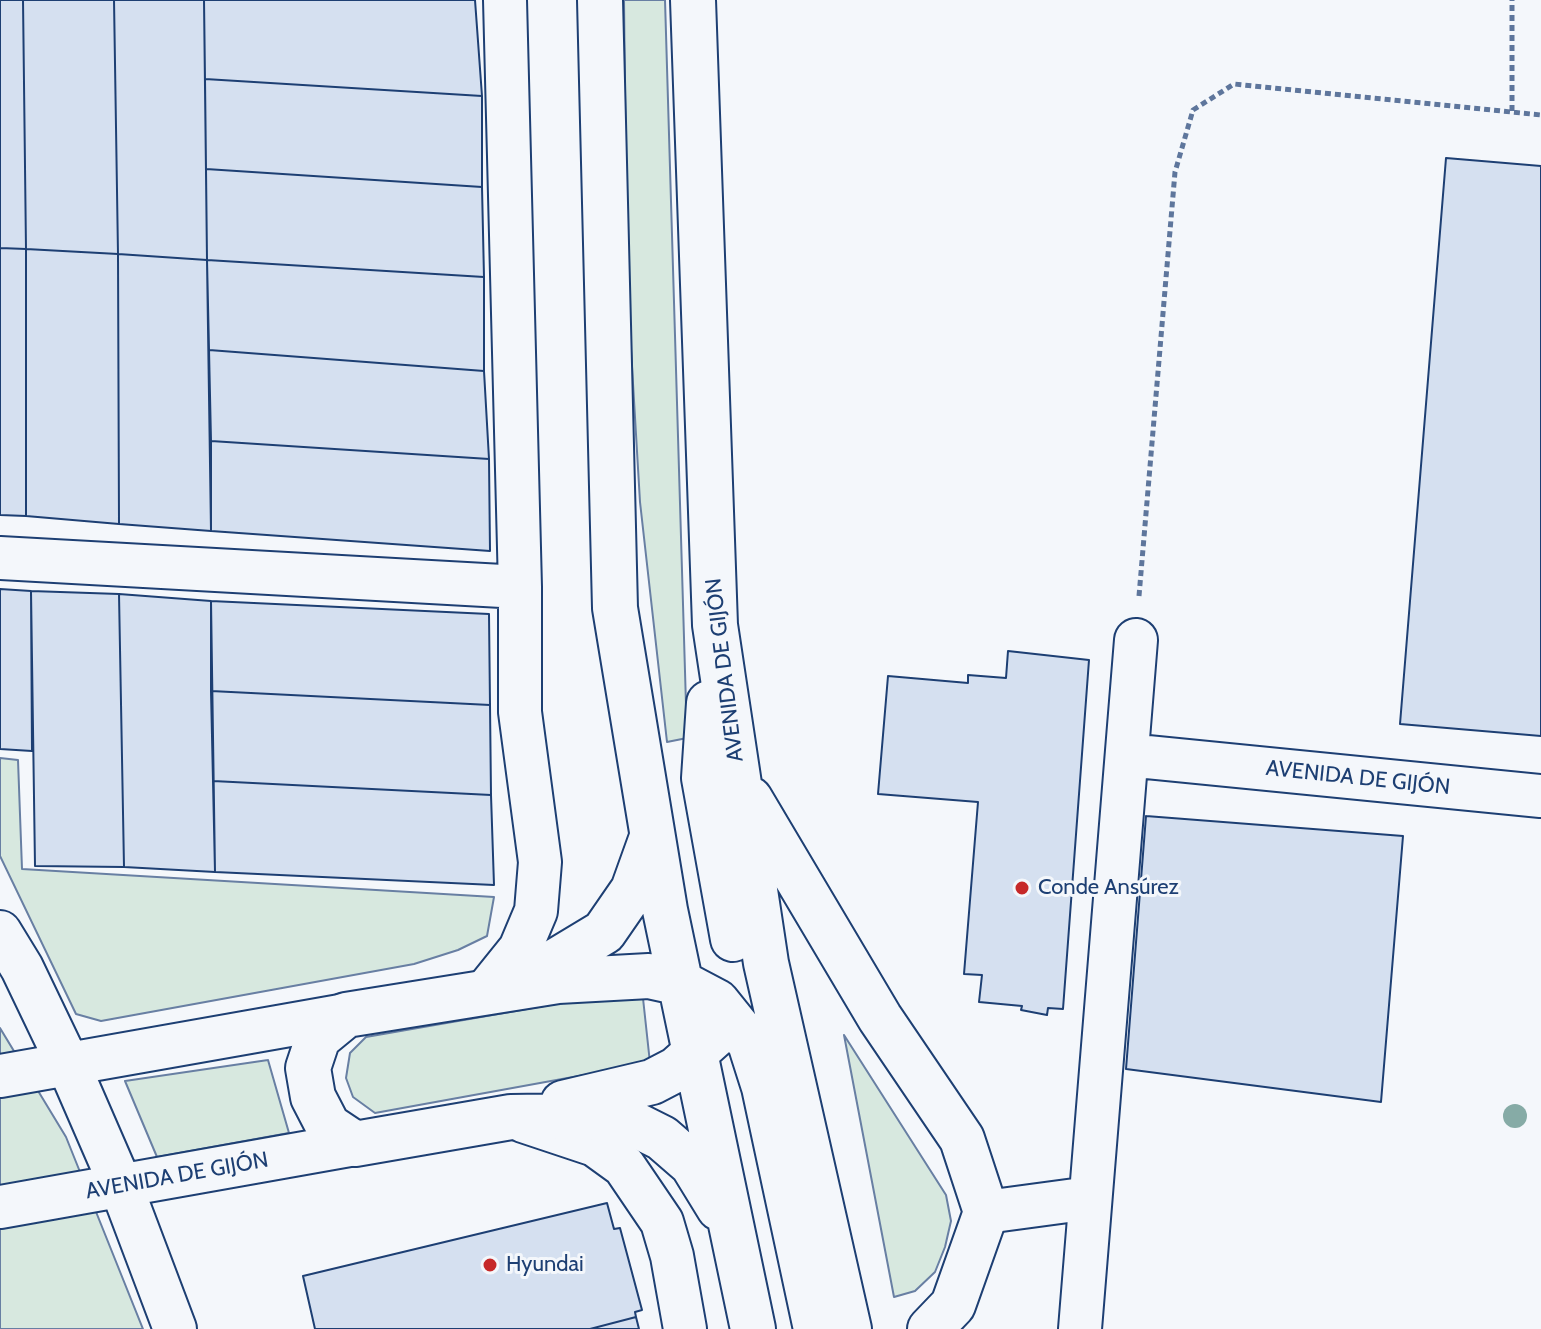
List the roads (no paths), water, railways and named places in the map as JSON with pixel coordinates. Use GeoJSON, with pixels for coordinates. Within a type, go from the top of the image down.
{"type":"FeatureCollection","features":[{"type":"Feature","properties":{"kind":"highway"},"geometry":{"type":"LineString","coordinates":[[600,0],[615,608],[681,983],[753,1329]]}},
{"type":"Feature","properties":{"kind":"highway","name":"AVENIDA DE GIJÓN"},"geometry":{"type":"LineString","coordinates":[[693,0],[715,625],[766,963],[849,1329]]}},
{"type":"Feature","properties":{"kind":"highway"},"geometry":{"type":"LineString","coordinates":[[715,625],[704,778],[742,985],[731,1019],[696,1054],[677,1069],[652,1082],[511,1117],[355,1144],[328,1126],[313,1097],[308,1068],[318,1038],[346,1015],[558,981],[649,976],[681,983],[717,1002],[731,1019],[750,1043],[764,1087],[816,1329]]}},
{"type":"Feature","properties":{"kind":"highway"},"geometry":{"type":"LineString","coordinates":[[739,780],[880,1018],[962,1139],[986,1212],[953,1305],[930,1329]]}},
{"type":"Feature","properties":{"kind":"highway"},"geometry":{"type":"LineString","coordinates":[[501,988],[604,932],[633,890],[653,834]]}},
{"type":"Feature","properties":{"kind":"highway"},"geometry":{"type":"LineString","coordinates":[[511,1117],[577,1116],[626,1120],[662,1138],[692,1164],[733,1231]]}},
{"type":"Feature","properties":{"kind":"street"},"geometry":{"type":"LineString","coordinates":[[501,988],[536,911],[540,862],[520,712],[520,587],[505,0]]}},
{"type":"Feature","properties":{"kind":"street"},"geometry":{"type":"LineString","coordinates":[[0,558],[520,587]]}},
{"type":"Feature","properties":{"kind":"street"},"geometry":{"type":"LineString","coordinates":[[1080,1329],[1136,640]]}},
{"type":"Feature","properties":{"kind":"street","name":"AVENIDA DE GIJÓN"},"geometry":{"type":"LineString","coordinates":[[1127,755],[1541,796]]}},
{"type":"Feature","properties":{"kind":"street"},"geometry":{"type":"LineString","coordinates":[[0,932],[22,968],[68,1064],[121,1186],[175,1329]]}},
{"type":"Feature","properties":{"kind":"street"},"geometry":{"type":"LineString","coordinates":[[0,1076],[346,1015]]}},
{"type":"Feature","properties":{"kind":"street"},"geometry":{"type":"LineString","coordinates":[[511,1117],[595,1145],[624,1166],[662,1222],[672,1256],[685,1329]]}},
{"type":"Feature","properties":{"kind":"street","name":"AVENIDA DE GIJÓN"},"geometry":{"type":"LineString","coordinates":[[0,1207],[355,1144]]}},
{"type":"Feature","properties":{"kind":"street"},"geometry":{"type":"LineString","coordinates":[[986,1212],[1090,1198]]}},
{"type":"Feature","properties":{"kind":"place","name":"Conde Ansúrez"},"geometry":{"type":"Point","coordinates":[1022,888]}},
{"type":"Feature","properties":{"kind":"place","name":"Hyundai"},"geometry":{"type":"Point","coordinates":[490,1265]}}]}
